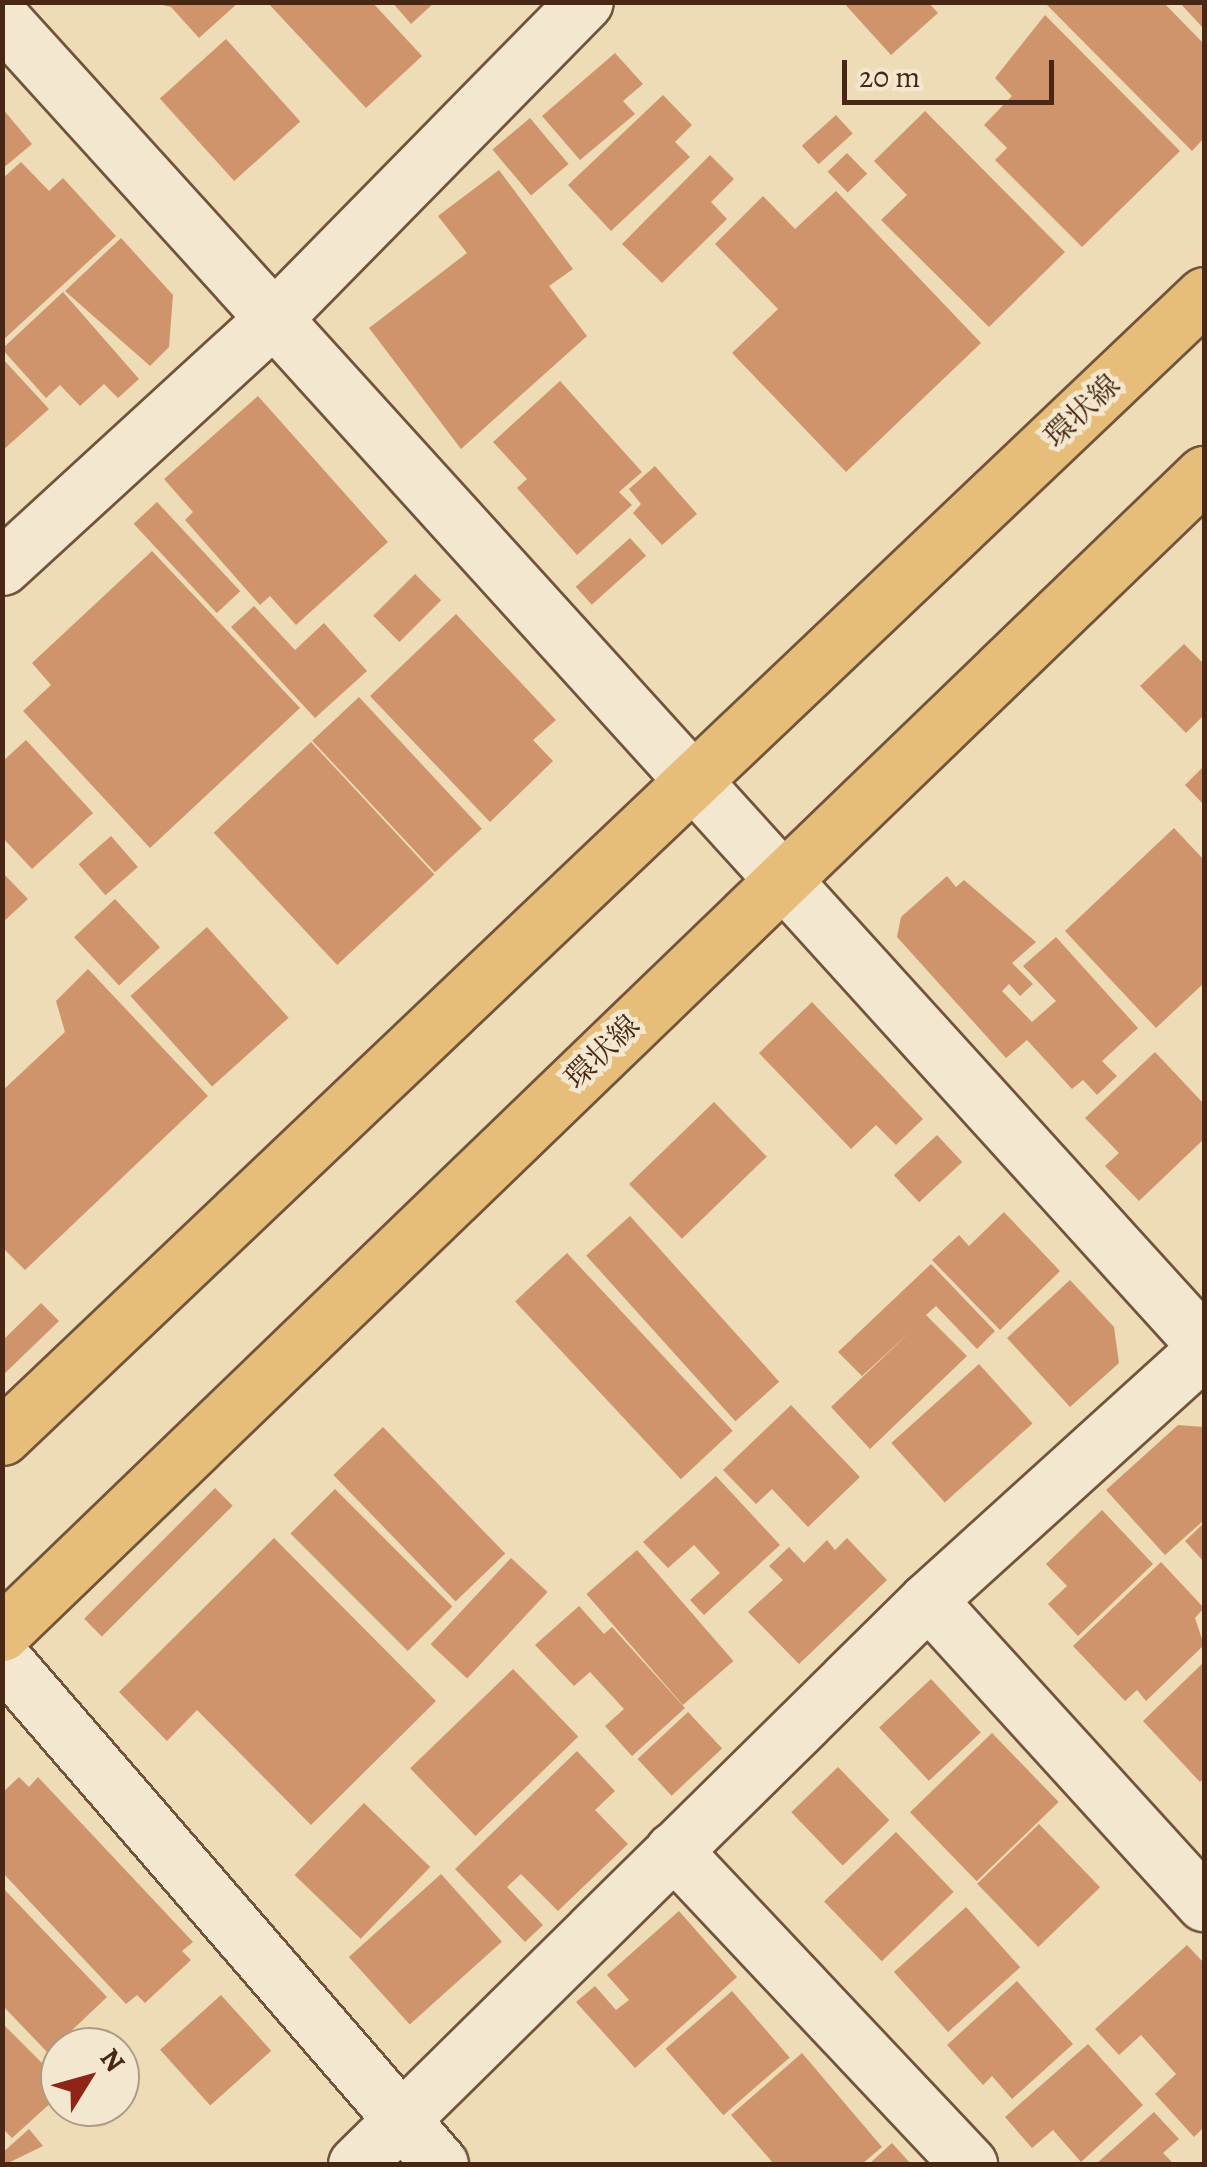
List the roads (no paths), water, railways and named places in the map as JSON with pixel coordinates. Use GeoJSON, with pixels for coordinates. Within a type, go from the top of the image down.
{"type":"FeatureCollection","features":[{"type":"Feature","properties":{"kind":"main road","name":"環状線"},"geometry":{"type":"LineString","coordinates":[[2,1437],[1204,296]]}},
{"type":"Feature","properties":{"kind":"main road","name":"環状線"},"geometry":{"type":"LineString","coordinates":[[2,1634],[784,875],[1204,474]]}},
{"type":"Feature","properties":{"kind":"street"},"geometry":{"type":"LineString","coordinates":[[2,567],[275,317],[585,2]]}},
{"type":"Feature","properties":{"kind":"street"},"geometry":{"type":"LineString","coordinates":[[2,19],[784,875],[1204,1347],[928,1600],[356,2164]]}},
{"type":"Feature","properties":{"kind":"street"},"geometry":{"type":"LineString","coordinates":[[928,1600],[1204,1903]]}},
{"type":"Feature","properties":{"kind":"street"},"geometry":{"type":"LineString","coordinates":[[2,1658],[440,2164]]}},
{"type":"Feature","properties":{"kind":"street"},"geometry":{"type":"LineString","coordinates":[[672,1850],[968,2164]]}}]}
